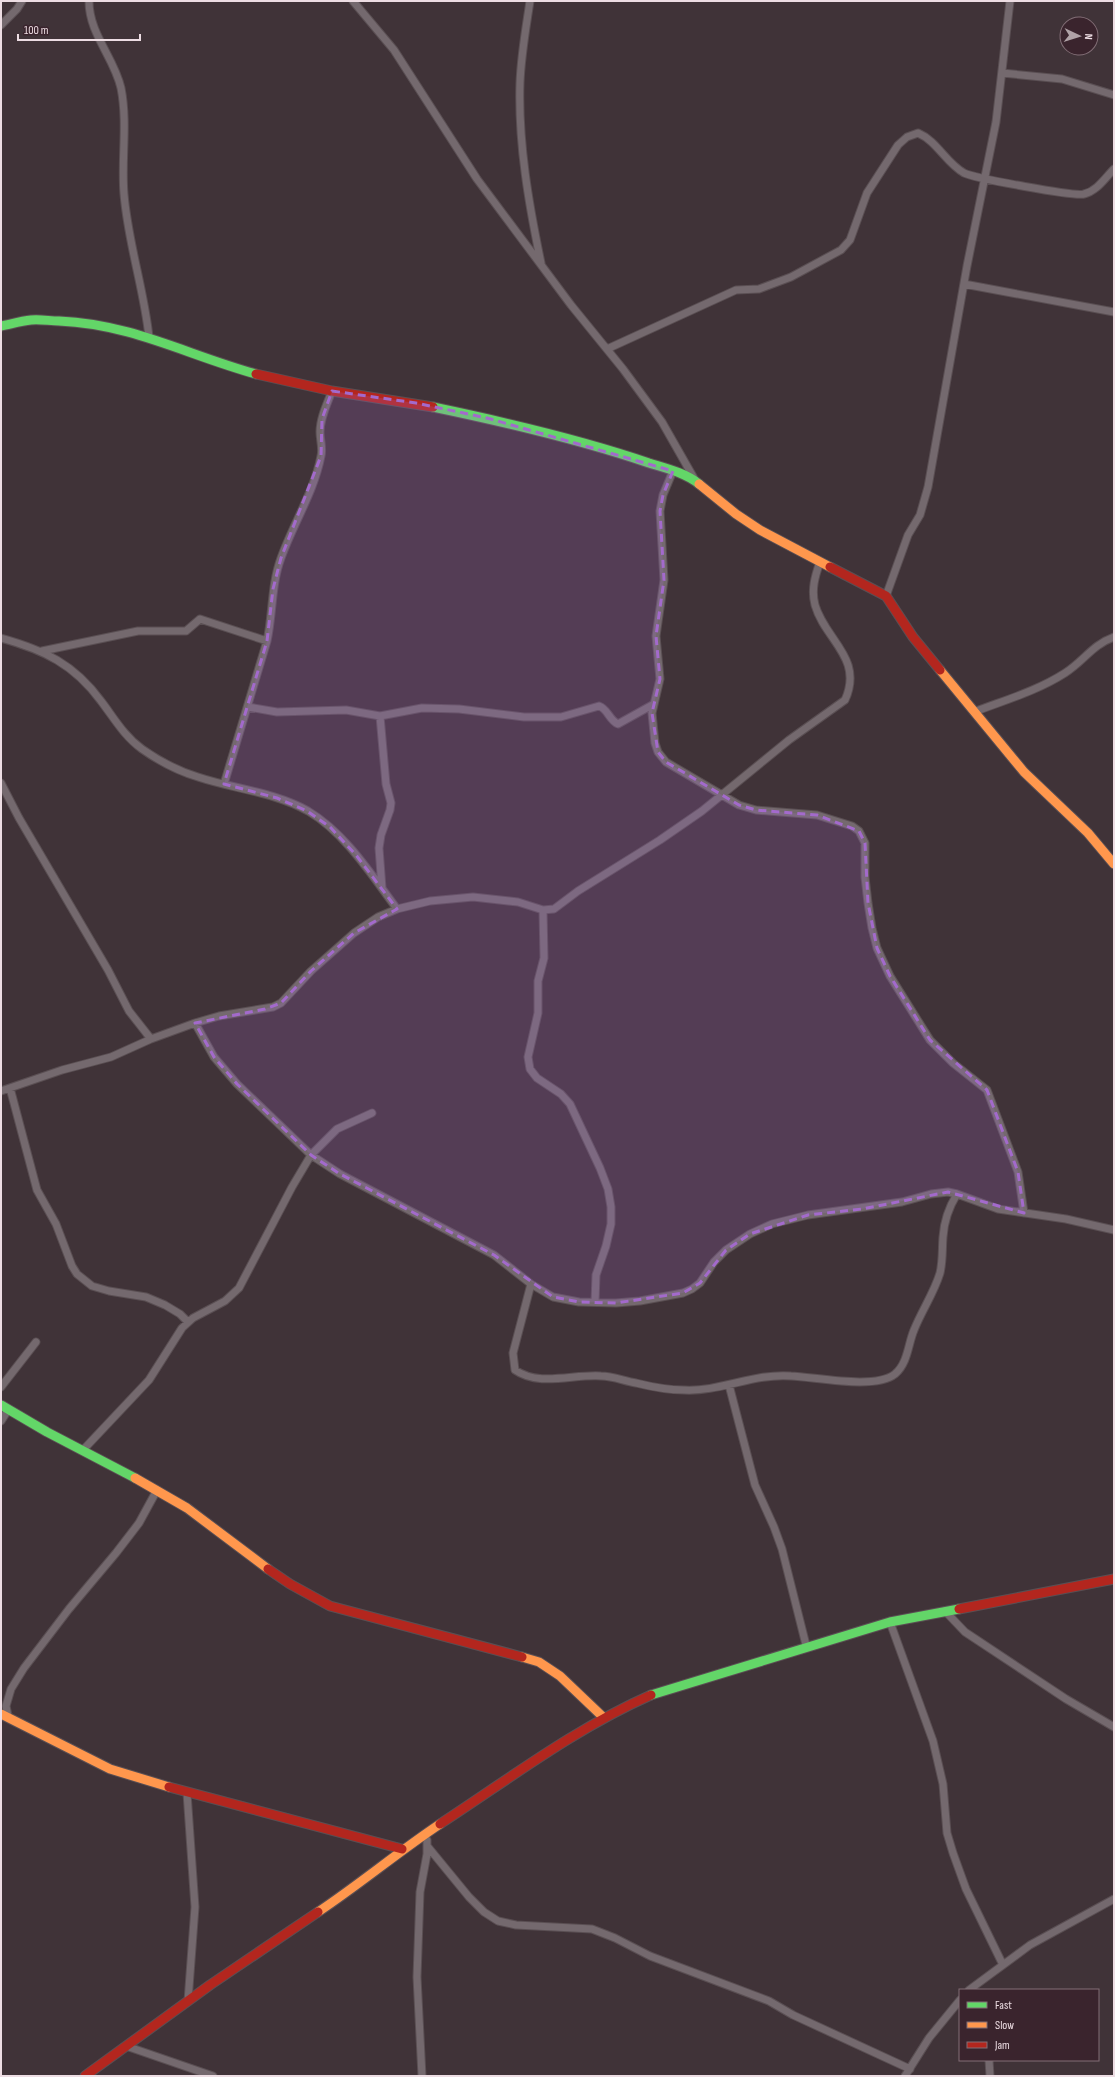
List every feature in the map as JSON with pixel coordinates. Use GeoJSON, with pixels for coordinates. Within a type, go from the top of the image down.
{"type":"FeatureCollection","features":[{"type":"Feature","properties":{"kind":"street"},"geometry":{"type":"LineString","coordinates":[[1,25],[17,9],[22,1]]}},
{"type":"Feature","properties":{"kind":"street"},"geometry":{"type":"LineString","coordinates":[[89,1],[92,26],[113,67],[121,87],[125,132],[124,192],[128,226],[145,305],[148,337]]}},
{"type":"Feature","properties":{"kind":"street"},"geometry":{"type":"LineString","coordinates":[[353,1],[394,50],[477,179],[541,266],[607,349],[662,422],[696,482]]}},
{"type":"Feature","properties":{"kind":"street"},"geometry":{"type":"LineString","coordinates":[[530,1],[520,83],[522,137],[526,185],[541,266]]}},
{"type":"Feature","properties":{"kind":"street"},"geometry":{"type":"LineString","coordinates":[[886,596],[908,535],[920,515],[928,487],[964,284],[986,180],[996,122],[1010,1]]}},
{"type":"Feature","properties":{"kind":"street"},"geometry":{"type":"LineString","coordinates":[[1002,73],[1062,79],[1114,95]]}},
{"type":"Feature","properties":{"kind":"street"},"geometry":{"type":"LineString","coordinates":[[607,349],[736,290],[758,289],[791,277],[841,250],[850,240],[868,193],[898,145],[913,134],[918,133],[928,139],[946,158],[964,172],[986,180],[1083,195],[1098,186],[1114,169]]}},
{"type":"Feature","properties":{"kind":"street"},"geometry":{"type":"LineString","coordinates":[[964,284],[1114,312]]}},
{"type":"Feature","properties":{"kind":"street"},"geometry":{"type":"LineString","coordinates":[[1,326],[31,320],[81,322],[106,326],[148,337],[230,366],[278,380],[332,391],[416,402],[487,418],[623,454],[673,471],[696,482],[748,522],[820,562],[886,596],[914,636],[1024,772],[1088,833],[1114,864]]}},
{"type":"Feature","properties":{"kind":"street"},"geometry":{"type":"LineString","coordinates":[[224,784],[267,641],[276,573],[310,490],[321,456],[320,431],[322,419],[332,391]]}},
{"type":"Feature","properties":{"kind":"street"},"geometry":{"type":"LineString","coordinates":[[673,471],[663,494],[660,511],[664,580],[656,636],[660,679],[652,713],[655,743],[658,752],[666,762],[739,805],[756,810],[817,815],[852,826],[864,838],[868,903],[877,948],[890,976],[930,1040],[953,1063],[987,1090],[1018,1172],[1024,1213]]}},
{"type":"Feature","properties":{"kind":"street"},"geometry":{"type":"LineString","coordinates":[[1,1091],[62,1070],[111,1057],[151,1039],[195,1023],[219,1016],[266,1009],[281,1003],[311,971],[354,933],[378,916],[396,909],[430,901],[473,897],[518,902],[543,910],[554,909],[578,891],[660,840],[721,795],[789,740],[845,700],[849,690],[850,676],[844,654],[820,618],[814,604],[813,589],[820,562]]}},
{"type":"Feature","properties":{"kind":"street"},"geometry":{"type":"LineString","coordinates":[[42,651],[138,631],[186,631],[200,619],[267,641]]}},
{"type":"Feature","properties":{"kind":"street"},"geometry":{"type":"LineString","coordinates":[[974,712],[1029,692],[1065,673],[1082,660],[1096,645],[1114,637]]}},
{"type":"Feature","properties":{"kind":"street"},"geometry":{"type":"LineString","coordinates":[[1,638],[42,651],[64,664],[85,682],[124,734],[141,748],[169,766],[198,777],[277,798],[307,811],[330,827],[356,855],[396,909]]}},
{"type":"Feature","properties":{"kind":"street"},"geometry":{"type":"LineString","coordinates":[[248,708],[277,712],[346,710],[380,716],[422,708],[459,709],[524,716],[561,717],[599,706],[603,708],[612,721],[618,724],[654,704]]}},
{"type":"Feature","properties":{"kind":"street"},"geometry":{"type":"LineString","coordinates":[[380,716],[386,784],[391,803],[381,835],[379,848],[383,890]]}},
{"type":"Feature","properties":{"kind":"street"},"geometry":{"type":"LineString","coordinates":[[1,782],[19,818],[108,970],[129,1011],[151,1039]]}},
{"type":"Feature","properties":{"kind":"street"},"geometry":{"type":"LineString","coordinates":[[543,910],[544,958],[538,980],[538,1013],[528,1057],[530,1069],[537,1078],[561,1094],[570,1104],[608,1189],[611,1207],[611,1224],[606,1246],[596,1275],[595,1302]]}},
{"type":"Feature","properties":{"kind":"street"},"geometry":{"type":"LineString","coordinates":[[195,1023],[214,1057],[237,1084],[311,1155],[346,1178],[488,1251],[531,1284],[553,1297],[579,1302],[640,1301],[667,1297],[692,1289],[700,1283],[714,1262],[726,1250],[750,1234],[772,1224],[808,1215],[902,1202],[931,1194],[948,1192],[998,1209],[1066,1219],[1114,1230]]}},
{"type":"Feature","properties":{"kind":"street"},"geometry":{"type":"LineString","coordinates":[[10,1088],[37,1190],[56,1224],[72,1266],[77,1274],[92,1286],[109,1291],[146,1297],[165,1305],[180,1314],[188,1322]]}},
{"type":"Feature","properties":{"kind":"street"},"geometry":{"type":"LineString","coordinates":[[83,1450],[149,1380],[173,1340],[188,1322],[225,1301],[239,1288],[292,1187],[311,1155],[337,1129],[372,1113]]}},
{"type":"Feature","properties":{"kind":"street"},"geometry":{"type":"LineString","coordinates":[[531,1284],[513,1353],[515,1370],[522,1375],[548,1379],[602,1376],[663,1389],[685,1390],[729,1385],[775,1375],[866,1381],[883,1380],[894,1374],[901,1367],[913,1331],[937,1283],[943,1262],[945,1221],[957,1194]]}},
{"type":"Feature","properties":{"kind":"street"},"geometry":{"type":"LineString","coordinates":[[1,1387],[36,1342]]}},
{"type":"Feature","properties":{"kind":"street"},"geometry":{"type":"LineString","coordinates":[[729,1385],[755,1485],[782,1549],[806,1645]]}},
{"type":"Feature","properties":{"kind":"street"},"geometry":{"type":"LineString","coordinates":[[1,1421],[5,1408],[157,1490],[187,1508],[263,1567],[309,1596],[330,1606],[539,1662],[560,1676],[603,1717]]}},
{"type":"Feature","properties":{"kind":"street"},"geometry":{"type":"LineString","coordinates":[[157,1490],[139,1523],[116,1554],[69,1609],[24,1668],[11,1689],[4,1715],[110,1769],[187,1793],[402,1849]]}},
{"type":"Feature","properties":{"kind":"street"},"geometry":{"type":"LineString","coordinates":[[85,2076],[188,2001],[354,1888],[402,1849],[603,1717],[654,1693],[806,1645],[890,1622],[1114,1579]]}},
{"type":"Feature","properties":{"kind":"street"},"geometry":{"type":"LineString","coordinates":[[944,1611],[965,1632],[1066,1699],[1114,1727]]}},
{"type":"Feature","properties":{"kind":"street"},"geometry":{"type":"LineString","coordinates":[[890,1622],[932,1741],[943,1784],[947,1833],[953,1853],[966,1889],[1003,1965]]}},
{"type":"Feature","properties":{"kind":"street"},"geometry":{"type":"LineString","coordinates":[[187,1793],[194,1907],[188,2001]]}},
{"type":"Feature","properties":{"kind":"street"},"geometry":{"type":"LineString","coordinates":[[424,1835],[428,1847],[470,1897],[484,1912],[498,1921],[516,1925],[592,1929],[615,1938],[650,1956],[769,2001],[793,2015],[910,2069]]}},
{"type":"Feature","properties":{"kind":"street"},"geometry":{"type":"LineString","coordinates":[[422,2076],[417,1977],[418,1926],[420,1892],[428,1847]]}},
{"type":"Feature","properties":{"kind":"street"},"geometry":{"type":"LineString","coordinates":[[970,1989],[1030,1945],[1114,1900]]}},
{"type":"Feature","properties":{"kind":"street"},"geometry":{"type":"LineString","coordinates":[[905,2076],[929,2038],[959,2001]]}},
{"type":"Feature","properties":{"kind":"street"},"geometry":{"type":"LineString","coordinates":[[126,2046],[213,2076]]}},
{"type":"Feature","properties":{"kind":"street"},"geometry":{"type":"LineString","coordinates":[[989,2061],[990,2076]]}},
{"type":"Feature","properties":{"kind":"highlighted area"},"geometry":{"type":"Polygon","coordinates":[[[332,391],[416,403],[487,418],[673,471],[663,495],[660,511],[664,580],[656,636],[660,679],[652,713],[658,752],[666,762],[739,805],[756,810],[817,815],[859,831],[865,843],[868,903],[877,948],[890,976],[930,1040],[987,1090],[1018,1172],[1024,1213],[948,1192],[862,1209],[808,1215],[750,1234],[726,1250],[700,1283],[683,1293],[616,1303],[579,1302],[553,1297],[494,1255],[340,1174],[311,1155],[237,1084],[214,1057],[195,1023],[265,1009],[281,1003],[311,971],[354,933],[397,909],[356,855],[330,827],[307,811],[277,798],[224,784],[267,641],[273,589],[281,558],[321,456],[322,419],[332,391]]]}},
{"type":"Feature","properties":{"kind":"traffic: fast"},"geometry":{"type":"LineString","coordinates":[[1,326],[31,320],[86,323],[135,334],[256,374]]}},
{"type":"Feature","properties":{"kind":"traffic: fast"},"geometry":{"type":"LineString","coordinates":[[433,407],[515,425],[596,446],[675,471],[699,484]]}},
{"type":"Feature","properties":{"kind":"traffic: fast"},"geometry":{"type":"LineString","coordinates":[[1,1405],[47,1432],[135,1478]]}},
{"type":"Feature","properties":{"kind":"traffic: fast"},"geometry":{"type":"LineString","coordinates":[[651,1695],[890,1622],[959,1609]]}},
{"type":"Feature","properties":{"kind":"traffic: slow"},"geometry":{"type":"LineString","coordinates":[[699,484],[736,514],[760,530],[830,567]]}},
{"type":"Feature","properties":{"kind":"traffic: slow"},"geometry":{"type":"LineString","coordinates":[[940,670],[1024,772],[1088,833],[1114,864]]}},
{"type":"Feature","properties":{"kind":"traffic: slow"},"geometry":{"type":"LineString","coordinates":[[135,1478],[187,1508],[268,1569]]}},
{"type":"Feature","properties":{"kind":"traffic: slow"},"geometry":{"type":"LineString","coordinates":[[522,1657],[539,1662],[560,1676],[603,1717]]}},
{"type":"Feature","properties":{"kind":"traffic: slow"},"geometry":{"type":"LineString","coordinates":[[1,1714],[110,1769],[169,1787]]}},
{"type":"Feature","properties":{"kind":"traffic: slow"},"geometry":{"type":"LineString","coordinates":[[318,1912],[440,1824]]}},
{"type":"Feature","properties":{"kind":"traffic: jam"},"geometry":{"type":"LineString","coordinates":[[256,374],[332,391],[433,407]]}},
{"type":"Feature","properties":{"kind":"traffic: jam"},"geometry":{"type":"LineString","coordinates":[[830,567],[886,596],[913,637],[940,670]]}},
{"type":"Feature","properties":{"kind":"traffic: jam"},"geometry":{"type":"LineString","coordinates":[[268,1569],[290,1584],[330,1606],[522,1657]]}},
{"type":"Feature","properties":{"kind":"traffic: jam"},"geometry":{"type":"LineString","coordinates":[[959,1609],[1114,1579]]}},
{"type":"Feature","properties":{"kind":"traffic: jam"},"geometry":{"type":"LineString","coordinates":[[440,1824],[569,1738],[623,1708],[651,1695]]}},
{"type":"Feature","properties":{"kind":"traffic: jam"},"geometry":{"type":"LineString","coordinates":[[169,1787],[402,1849]]}},
{"type":"Feature","properties":{"kind":"traffic: jam"},"geometry":{"type":"LineString","coordinates":[[85,2076],[210,1985],[318,1912]]}}]}
